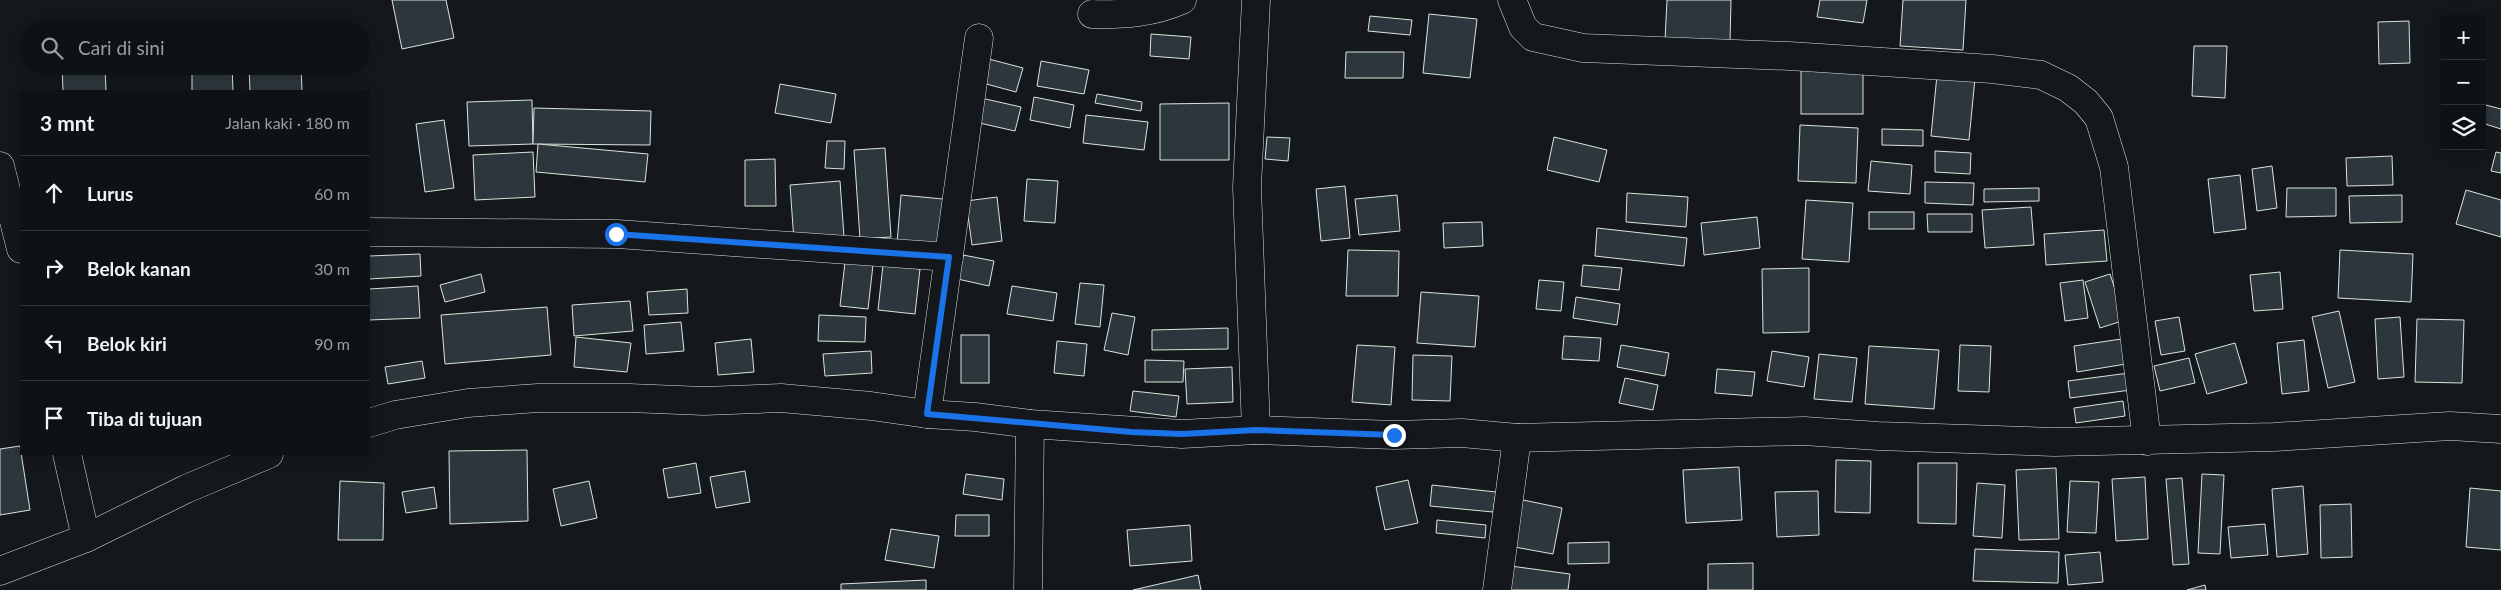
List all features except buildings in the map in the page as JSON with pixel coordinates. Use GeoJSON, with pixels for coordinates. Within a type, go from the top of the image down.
{"type":"FeatureCollection","features":[{"type":"Feature","properties":{"kind":"street"},"geometry":{"type":"LineString","coordinates":[[1092,14],[1127,15],[1163,8],[1182,0]]}},
{"type":"Feature","properties":{"kind":"street"},"geometry":{"type":"LineString","coordinates":[[1256,0],[1247,186],[1256,430]]}},
{"type":"Feature","properties":{"kind":"street"},"geometry":{"type":"LineString","coordinates":[[1512,0],[1523,28],[1533,37],[1583,48],[1789,56],[1992,69],[2041,75],[2068,88],[2086,102],[2100,118],[2114,167],[2147,441]]}},
{"type":"Feature","properties":{"kind":"street"},"geometry":{"type":"LineString","coordinates":[[927,414],[979,38]]}},
{"type":"Feature","properties":{"kind":"street"},"geometry":{"type":"LineString","coordinates":[[0,166],[20,246]]}},
{"type":"Feature","properties":{"kind":"street"},"geometry":{"type":"LineString","coordinates":[[370,232],[616,234],[949,257]]}},
{"type":"Feature","properties":{"kind":"street"},"geometry":{"type":"LineString","coordinates":[[370,423],[395,415],[468,403],[538,398],[704,401],[780,398],[1030,424],[1182,434],[1256,430],[1394,435],[1462,433],[1517,438],[1804,430],[1878,436],[2054,442],[2274,437],[2450,426],[2501,429]]}},
{"type":"Feature","properties":{"kind":"street"},"geometry":{"type":"LineString","coordinates":[[1028,590],[1030,424]]}},
{"type":"Feature","properties":{"kind":"street"},"geometry":{"type":"LineString","coordinates":[[1497,590],[1517,438]]}},
{"type":"Feature","properties":{"kind":"street"},"geometry":{"type":"LineString","coordinates":[[67,455],[86,538]]}},
{"type":"Feature","properties":{"kind":"street"},"geometry":{"type":"LineString","coordinates":[[0,571],[86,538],[186,489],[267,455]]}},
{"type":"Feature","properties":{"kind":"route"},"geometry":{"type":"LineString","coordinates":[[616,234],[949,257],[927,414],[1131,432],[1182,434],[1256,430],[1394,435]]}}]}
